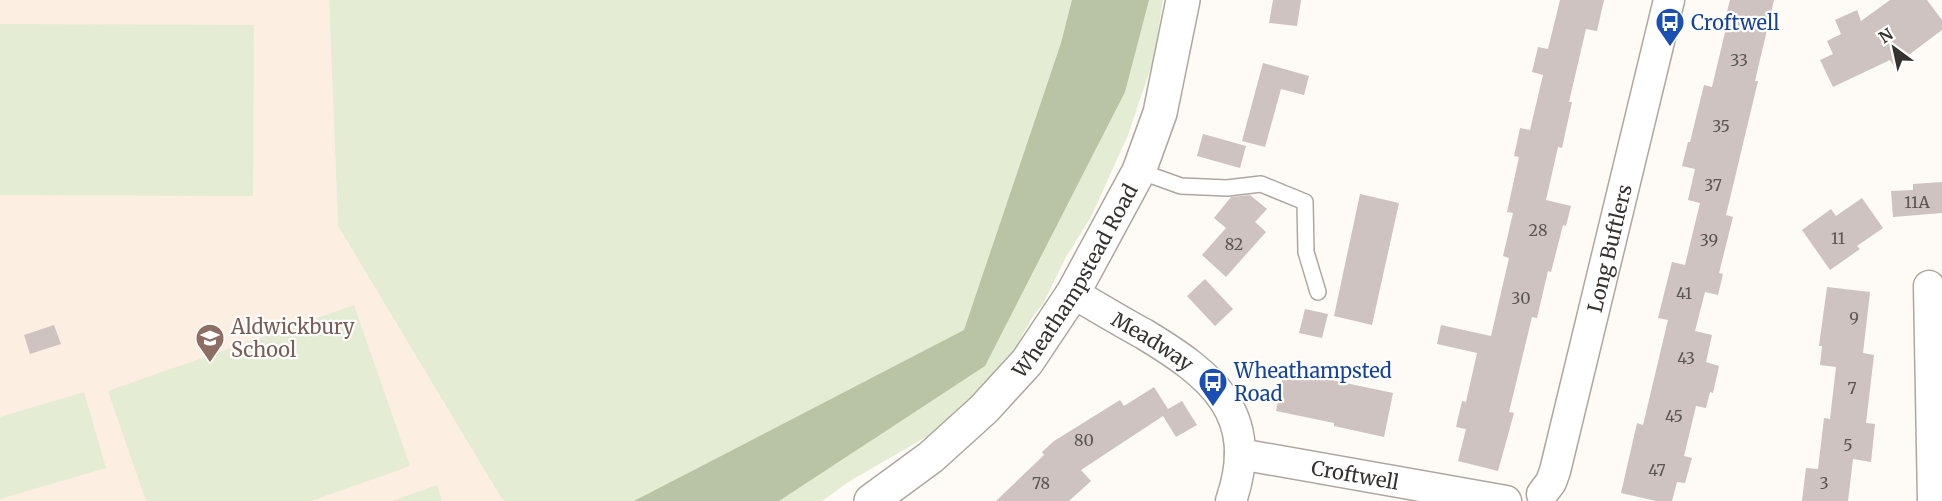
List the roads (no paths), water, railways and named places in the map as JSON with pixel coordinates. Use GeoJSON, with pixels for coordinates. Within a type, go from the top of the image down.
{"type":"FeatureCollection","features":[{"type":"Feature","properties":{"kind":"street","name":"Wheathampstead Road"},"geometry":{"type":"LineString","coordinates":[[871,501],[931,457],[984,409],[1027,362],[1073,293],[1139,171],[1160,113],[1183,0]]}},
{"type":"Feature","properties":{"kind":"street","name":"Long Buftlers"},"geometry":{"type":"LineString","coordinates":[[1540,499],[1555,471],[1670,0]]}},
{"type":"Feature","properties":{"kind":"street"},"geometry":{"type":"LineString","coordinates":[[1929,286],[1933,501]]}},
{"type":"Feature","properties":{"kind":"street","name":"Meadway"},"geometry":{"type":"LineString","coordinates":[[1073,293],[1181,356],[1206,376],[1227,403],[1237,427],[1240,454],[1237,485],[1231,501]]}},
{"type":"Feature","properties":{"kind":"street","name":"Croftwell"},"geometry":{"type":"LineString","coordinates":[[1240,454],[1506,501]]}},
{"type":"Feature","properties":{"kind":"lane"},"geometry":{"type":"LineString","coordinates":[[1139,171],[1181,186],[1227,188],[1261,184],[1305,202],[1306,252],[1318,292]]}},
{"type":"Feature","properties":{"kind":"place","name":"Croftwell"},"geometry":{"type":"Point","coordinates":[1670,48]}},
{"type":"Feature","properties":{"kind":"place","name":"Aldwickbury School"},"geometry":{"type":"Point","coordinates":[210,364]}},
{"type":"Feature","properties":{"kind":"place","name":"Wheathampsted Road"},"geometry":{"type":"Point","coordinates":[1213,408]}}]}
